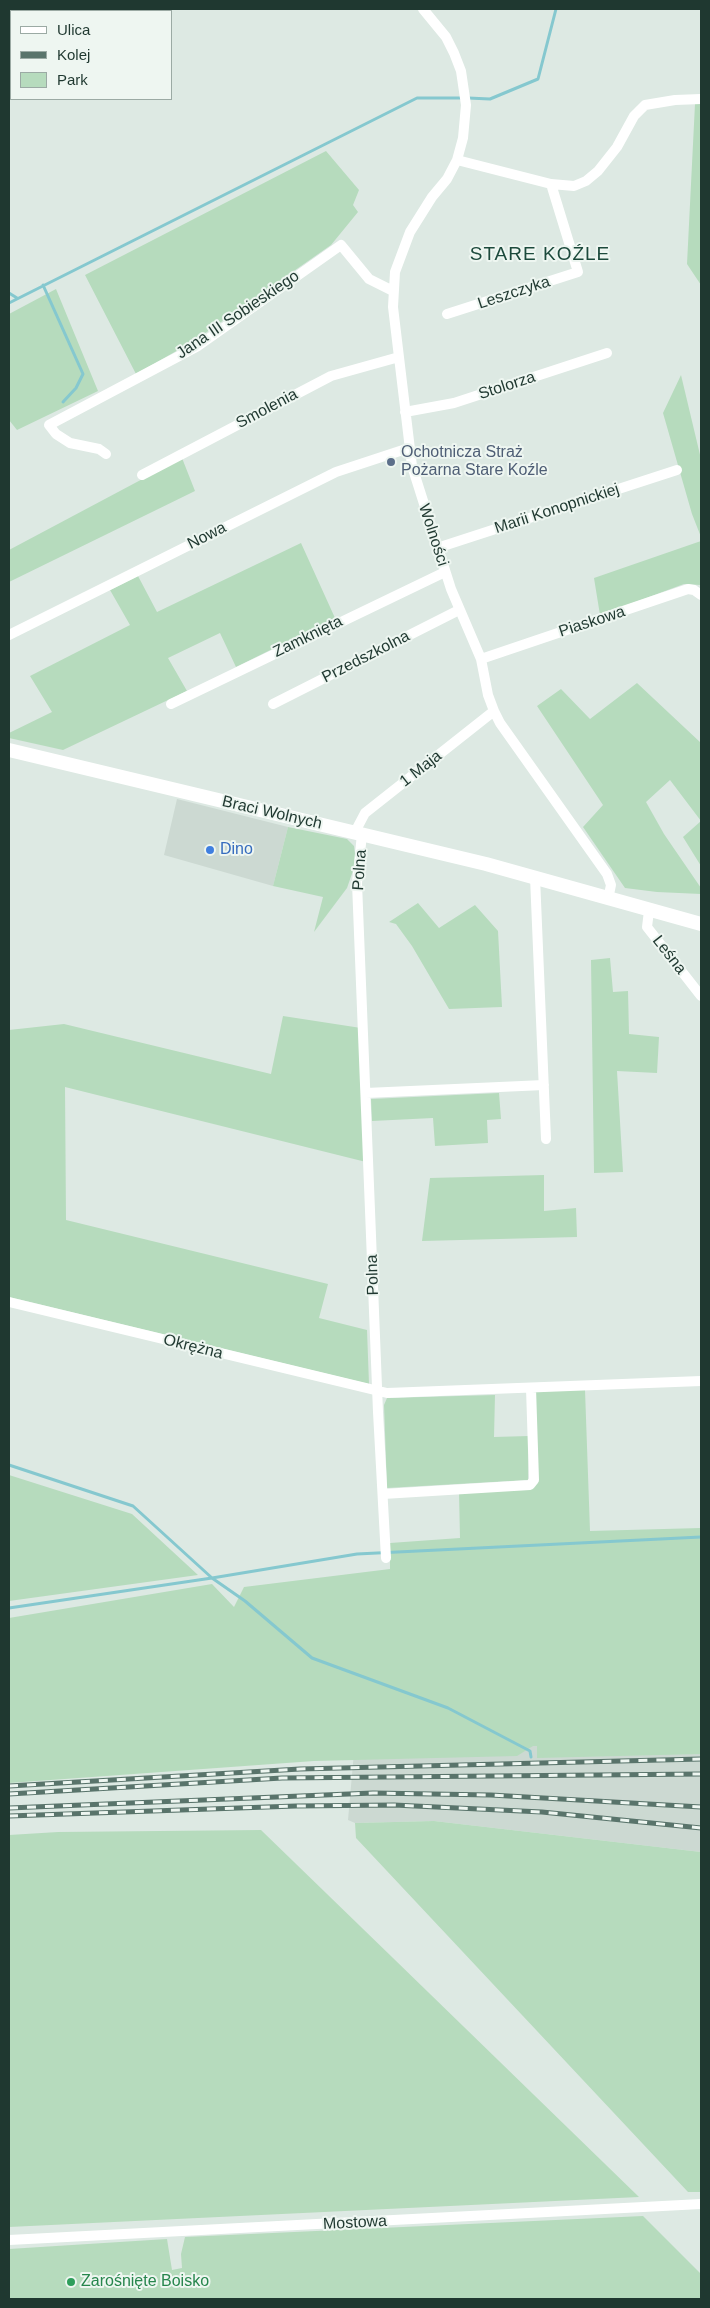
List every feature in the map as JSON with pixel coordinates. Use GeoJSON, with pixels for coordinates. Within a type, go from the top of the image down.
{"type":"FeatureCollection","features":[{"type":"Feature","properties":{"kind":"main road","name":"Braci Wolnych"},"geometry":{"type":"LineString","coordinates":[[9,750],[535,877],[649,911],[701,924]]}},
{"type":"Feature","properties":{"kind":"street","name":"Wolności"},"geometry":{"type":"LineString","coordinates":[[423,9],[446,37],[461,71],[466,105],[463,138],[457,160],[410,232],[394,272],[392,290],[409,448],[417,484],[437,548],[459,610],[481,659],[488,695],[494,711],[500,723],[607,874],[611,885],[608,899]]}},
{"type":"Feature","properties":{"kind":"street"},"geometry":{"type":"LineString","coordinates":[[457,160],[551,184],[574,186],[593,176],[617,147],[634,116],[645,106],[675,100],[701,99]]}},
{"type":"Feature","properties":{"kind":"street","name":"Leszczyka"},"geometry":{"type":"LineString","coordinates":[[447,314],[578,272],[551,184]]}},
{"type":"Feature","properties":{"kind":"street","name":"Jana III Sobieskiego"},"geometry":{"type":"LineString","coordinates":[[106,454],[99,449],[70,443],[56,434],[49,424],[198,346],[341,245],[369,279],[392,290]]}},
{"type":"Feature","properties":{"kind":"street","name":"Stolorza"},"geometry":{"type":"LineString","coordinates":[[406,412],[454,403],[607,353]]}},
{"type":"Feature","properties":{"kind":"street","name":"Smolenia"},"geometry":{"type":"LineString","coordinates":[[142,475],[331,376],[399,357]]}},
{"type":"Feature","properties":{"kind":"street","name":"Nowa"},"geometry":{"type":"LineString","coordinates":[[9,635],[336,472],[409,448]]}},
{"type":"Feature","properties":{"kind":"street","name":"Marii Konopnickiej"},"geometry":{"type":"LineString","coordinates":[[437,548],[677,470]]}},
{"type":"Feature","properties":{"kind":"street","name":"Zamknięta"},"geometry":{"type":"LineString","coordinates":[[171,704],[445,572]]}},
{"type":"Feature","properties":{"kind":"street","name":"Piaskowa"},"geometry":{"type":"LineString","coordinates":[[481,659],[688,589],[694,590],[701,595]]}},
{"type":"Feature","properties":{"kind":"street","name":"Przedszkolna"},"geometry":{"type":"LineString","coordinates":[[273,704],[459,610]]}},
{"type":"Feature","properties":{"kind":"street","name":"1 Maja"},"geometry":{"type":"LineString","coordinates":[[359,833],[365,813],[494,711]]}},
{"type":"Feature","properties":{"kind":"street","name":"Polna"},"geometry":{"type":"LineString","coordinates":[[359,833],[357,883],[377,1392],[386,1554]]}},
{"type":"Feature","properties":{"kind":"street"},"geometry":{"type":"LineString","coordinates":[[535,877],[546,1139]]}},
{"type":"Feature","properties":{"kind":"street","name":"Leśna"},"geometry":{"type":"LineString","coordinates":[[649,911],[647,927],[701,996]]}},
{"type":"Feature","properties":{"kind":"street"},"geometry":{"type":"LineString","coordinates":[[366,1093],[544,1085]]}},
{"type":"Feature","properties":{"kind":"street","name":"Okrężna"},"geometry":{"type":"LineString","coordinates":[[9,1302],[377,1392]]}},
{"type":"Feature","properties":{"kind":"street"},"geometry":{"type":"LineString","coordinates":[[377,1392],[397,1394],[701,1381]]}},
{"type":"Feature","properties":{"kind":"street"},"geometry":{"type":"LineString","coordinates":[[382,1494],[530,1485],[534,1480],[531,1388]]}},
{"type":"Feature","properties":{"kind":"street","name":"Mostowa"},"geometry":{"type":"LineString","coordinates":[[9,2240],[701,2204]]}},
{"type":"Feature","properties":{"kind":"shaded area"},"geometry":{"type":"Polygon","coordinates":[[[177,799],[288,827],[273,886],[164,855],[177,799]]]}},
{"type":"Feature","properties":{"kind":"shaded area"},"geometry":{"type":"Polygon","coordinates":[[[701,1740],[701,1852],[434,1821],[355,1823],[348,1820],[354,1752],[701,1740]]]}},
{"type":"Feature","properties":{"kind":"green space"},"geometry":{"type":"Polygon","coordinates":[[[701,103],[701,285],[687,264],[695,104],[701,103]]]}},
{"type":"Feature","properties":{"kind":"green space"},"geometry":{"type":"Polygon","coordinates":[[[326,151],[359,190],[353,205],[358,212],[331,245],[194,341],[136,374],[85,275],[326,151]]]}},
{"type":"Feature","properties":{"kind":"green space"},"geometry":{"type":"Polygon","coordinates":[[[56,289],[98,391],[17,430],[9,420],[9,314],[56,289]]]}},
{"type":"Feature","properties":{"kind":"green space"},"geometry":{"type":"Polygon","coordinates":[[[681,375],[701,459],[701,537],[692,514],[663,413],[681,375]]]}},
{"type":"Feature","properties":{"kind":"green space"},"geometry":{"type":"Polygon","coordinates":[[[182,458],[195,491],[9,582],[9,550],[182,458]]]}},
{"type":"Feature","properties":{"kind":"green space"},"geometry":{"type":"Polygon","coordinates":[[[701,541],[701,585],[684,584],[600,615],[594,578],[701,541]]]}},
{"type":"Feature","properties":{"kind":"green space"},"geometry":{"type":"Polygon","coordinates":[[[301,543],[335,618],[236,667],[220,633],[168,658],[187,691],[63,750],[9,738],[9,733],[52,712],[30,676],[130,625],[110,590],[138,576],[157,612],[301,543]]]}},
{"type":"Feature","properties":{"kind":"green space"},"geometry":{"type":"Polygon","coordinates":[[[637,683],[701,743],[701,821],[670,780],[646,802],[664,834],[701,888],[701,894],[625,888],[583,827],[603,805],[537,706],[561,689],[590,719],[637,683]]]}},
{"type":"Feature","properties":{"kind":"green space"},"geometry":{"type":"Polygon","coordinates":[[[701,821],[701,866],[683,837],[701,821]]]}},
{"type":"Feature","properties":{"kind":"green space"},"geometry":{"type":"Polygon","coordinates":[[[288,827],[347,839],[354,846],[356,862],[347,888],[314,932],[323,897],[273,886],[288,827]]]}},
{"type":"Feature","properties":{"kind":"green space"},"geometry":{"type":"Polygon","coordinates":[[[418,903],[439,928],[475,905],[498,931],[502,1007],[449,1009],[412,946],[396,924],[389,922],[418,903]]]}},
{"type":"Feature","properties":{"kind":"green space"},"geometry":{"type":"Polygon","coordinates":[[[610,958],[613,992],[628,991],[629,1034],[659,1037],[657,1073],[617,1071],[623,1172],[594,1173],[591,960],[610,958]]]}},
{"type":"Feature","properties":{"kind":"green space"},"geometry":{"type":"Polygon","coordinates":[[[283,1016],[361,1028],[366,1162],[65,1087],[66,1220],[328,1284],[319,1318],[367,1330],[369,1384],[9,1297],[9,1030],[64,1024],[271,1074],[283,1016]]]}},
{"type":"Feature","properties":{"kind":"green space"},"geometry":{"type":"Polygon","coordinates":[[[499,1093],[501,1119],[487,1120],[488,1143],[435,1146],[433,1118],[372,1121],[371,1099],[499,1093]]]}},
{"type":"Feature","properties":{"kind":"green space"},"geometry":{"type":"Polygon","coordinates":[[[544,1175],[544,1211],[576,1208],[577,1237],[422,1241],[430,1178],[544,1175]]]}},
{"type":"Feature","properties":{"kind":"green space"},"geometry":{"type":"Polygon","coordinates":[[[534,1390],[585,1390],[590,1531],[701,1528],[701,1754],[537,1758],[537,1746],[533,1746],[517,1756],[314,1761],[9,1783],[9,1618],[212,1584],[234,1607],[244,1587],[390,1569],[390,1543],[460,1538],[459,1492],[532,1488],[534,1390]]]}},
{"type":"Feature","properties":{"kind":"green space"},"geometry":{"type":"Polygon","coordinates":[[[495,1395],[494,1437],[529,1436],[528,1480],[387,1488],[384,1405],[387,1398],[495,1395]]]}},
{"type":"Feature","properties":{"kind":"green space"},"geometry":{"type":"Polygon","coordinates":[[[9,1475],[132,1514],[198,1575],[9,1601],[9,1475]]]}},
{"type":"Feature","properties":{"kind":"green space"},"geometry":{"type":"Polygon","coordinates":[[[434,1821],[701,1852],[701,2192],[688,2192],[356,1838],[355,1823],[434,1821]]]}},
{"type":"Feature","properties":{"kind":"green space"},"geometry":{"type":"Polygon","coordinates":[[[261,1830],[639,2197],[9,2227],[9,1835],[58,1832],[261,1830]]]}},
{"type":"Feature","properties":{"kind":"green space"},"geometry":{"type":"Polygon","coordinates":[[[643,2216],[701,2274],[701,2299],[9,2299],[9,2249],[167,2239],[172,2270],[182,2268],[181,2254],[185,2237],[643,2216]]]}},
{"type":"Feature","properties":{"kind":"waterway"},"geometry":{"type":"LineString","coordinates":[[468,98],[490,99],[538,79],[556,9]]}},
{"type":"Feature","properties":{"kind":"waterway"},"geometry":{"type":"LineString","coordinates":[[9,303],[417,98],[462,98]]}},
{"type":"Feature","properties":{"kind":"waterway"},"geometry":{"type":"LineString","coordinates":[[43,285],[83,374],[76,388],[63,402]]}},
{"type":"Feature","properties":{"kind":"waterway"},"geometry":{"type":"LineString","coordinates":[[9,293],[17,298]]}},
{"type":"Feature","properties":{"kind":"waterway"},"geometry":{"type":"LineString","coordinates":[[9,1465],[133,1506],[212,1578],[245,1601],[312,1658],[448,1708],[530,1751],[531,1757]]}},
{"type":"Feature","properties":{"kind":"waterway"},"geometry":{"type":"LineString","coordinates":[[9,1608],[357,1554],[701,1537]]}},
{"type":"Feature","properties":{"kind":"railway"},"geometry":{"type":"LineString","coordinates":[[9,1786],[300,1769],[701,1759]]}},
{"type":"Feature","properties":{"kind":"railway"},"geometry":{"type":"LineString","coordinates":[[9,1794],[282,1778],[701,1774]]}},
{"type":"Feature","properties":{"kind":"railway"},"geometry":{"type":"LineString","coordinates":[[9,1808],[373,1793],[491,1795],[701,1807]]}},
{"type":"Feature","properties":{"kind":"railway"},"geometry":{"type":"LineString","coordinates":[[9,1816],[296,1806],[394,1805],[542,1812],[701,1828]]}},
{"type":"Feature","properties":{"kind":"place","name":"Ochotnicza Straż Pożarna Stare Koźle"},"geometry":{"type":"Point","coordinates":[391,462]}},
{"type":"Feature","properties":{"kind":"place","name":"Dino"},"geometry":{"type":"Point","coordinates":[210,850]}},
{"type":"Feature","properties":{"kind":"place","name":"Zarośnięte Boisko"},"geometry":{"type":"Point","coordinates":[71,2282]}},
{"type":"Feature","properties":{"kind":"district","name":"STARE KOŹLE"},"geometry":{"type":"Point","coordinates":[540,255]}}]}
